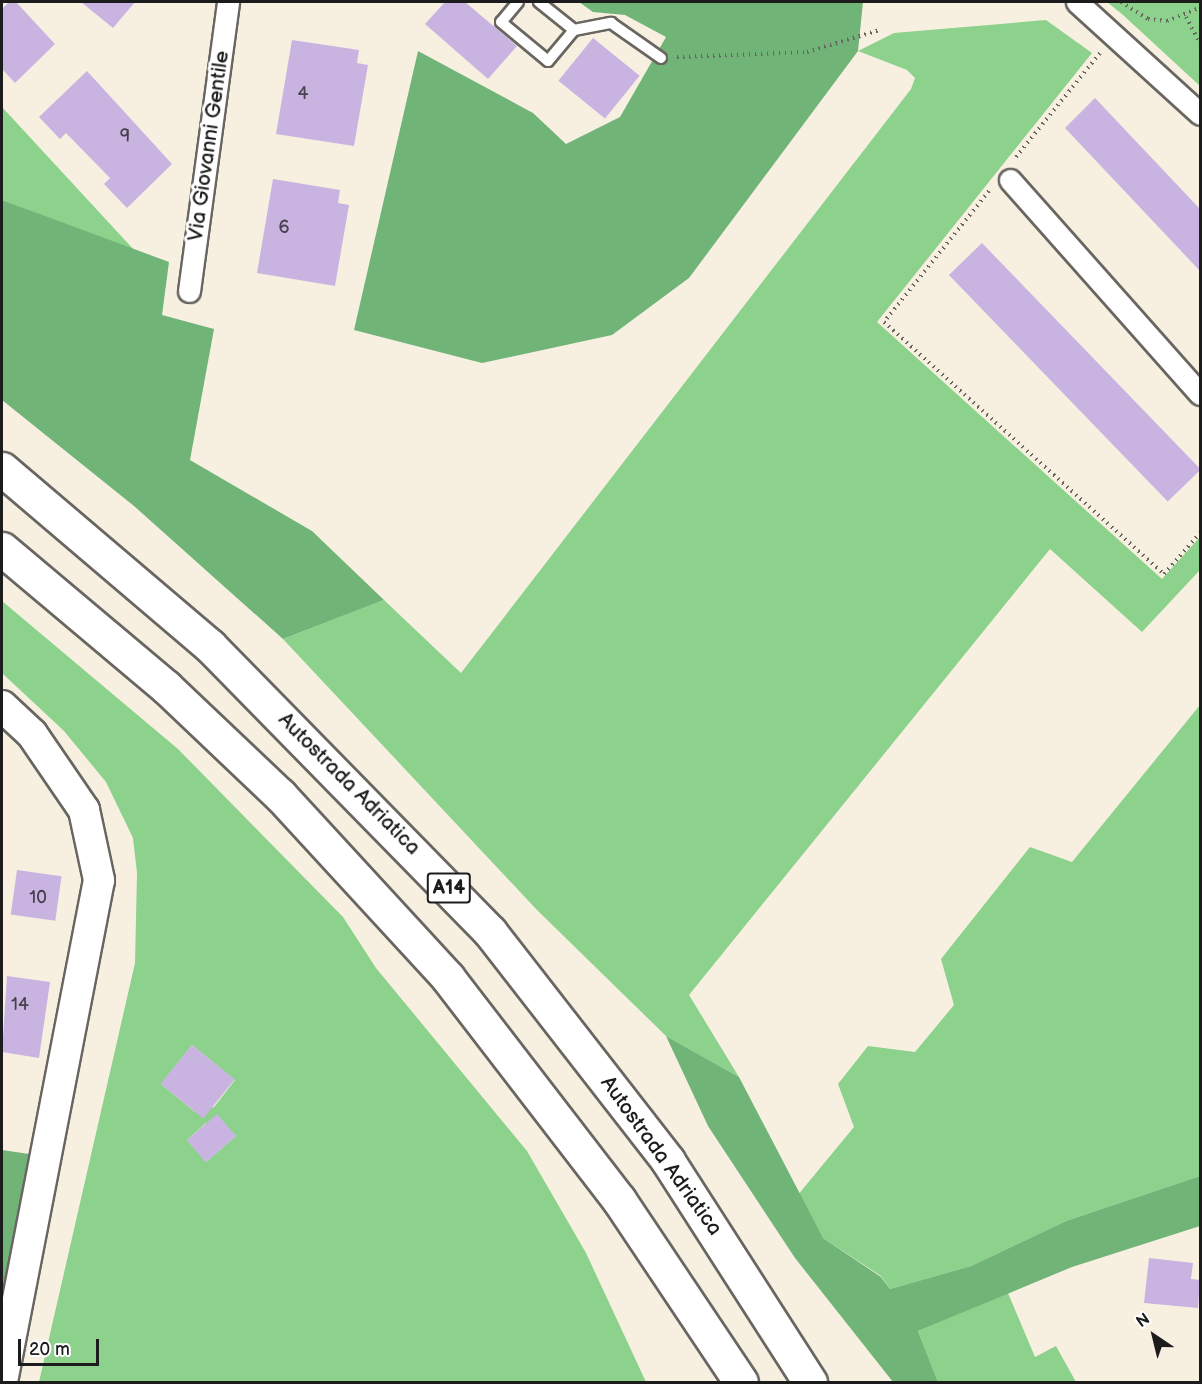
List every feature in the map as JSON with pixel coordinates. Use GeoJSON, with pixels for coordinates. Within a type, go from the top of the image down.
{"type":"FeatureCollection","features":[{"type":"Feature","properties":{"kind":"highway","name":"Autostrada Adriatica"},"geometry":{"type":"LineString","coordinates":[[2,469],[210,646],[490,932],[668,1161],[810,1383]]}},
{"type":"Feature","properties":{"kind":"highway"},"geometry":{"type":"LineString","coordinates":[[2,549],[166,687],[280,795],[448,978],[619,1200],[741,1383]]}},
{"type":"Feature","properties":{"kind":"main road"},"geometry":{"type":"LineString","coordinates":[[2,706],[32,734],[84,810],[99,880],[2,1383]]}},
{"type":"Feature","properties":{"kind":"street","name":"Via Giovanni Gentile"},"geometry":{"type":"LineString","coordinates":[[189,291],[228,2]]}},
{"type":"Feature","properties":{"kind":"street"},"geometry":{"type":"LineString","coordinates":[[1077,2],[1200,114]]}},
{"type":"Feature","properties":{"kind":"street"},"geometry":{"type":"LineString","coordinates":[[1006,175],[1200,394]]}},
{"type":"Feature","properties":{"kind":"lane"},"geometry":{"type":"LineString","coordinates":[[518,2],[501,22],[548,61],[574,30],[611,23],[661,58]]}},
{"type":"Feature","properties":{"kind":"lane"},"geometry":{"type":"LineString","coordinates":[[539,2],[574,30]]}},
{"type":"Feature","properties":{"kind":"path"},"geometry":{"type":"LineString","coordinates":[[1121,2],[1148,19],[1186,17],[1200,8]]}},
{"type":"Feature","properties":{"kind":"path"},"geometry":{"type":"LineString","coordinates":[[1186,17],[1200,43]]}},
{"type":"Feature","properties":{"kind":"path"},"geometry":{"type":"LineString","coordinates":[[661,58],[807,52],[880,30]]}},
{"type":"Feature","properties":{"kind":"path"},"geometry":{"type":"LineString","coordinates":[[1114,35],[1006,175],[884,322],[1164,574],[1200,533]]}},
{"type":"Feature","properties":{"kind":"green space"},"geometry":{"type":"Polygon","coordinates":[[[579,2],[863,2],[858,51],[689,278],[612,335],[482,363],[354,330],[418,51],[533,113],[566,144],[620,117],[666,37],[625,15],[593,12],[579,2]]]}},
{"type":"Feature","properties":{"kind":"green space"},"geometry":{"type":"Polygon","coordinates":[[[1107,2],[1200,2],[1200,86],[1123,15],[1107,2]]]}},
{"type":"Feature","properties":{"kind":"green space"},"geometry":{"type":"Polygon","coordinates":[[[1046,20],[1092,53],[877,322],[1162,579],[1200,537],[1200,570],[1142,632],[1050,549],[689,995],[739,1077],[666,1036],[537,910],[283,639],[384,600],[461,673],[911,89],[915,78],[907,70],[858,51],[894,33],[1046,20]]]}},
{"type":"Feature","properties":{"kind":"green space"},"geometry":{"type":"Polygon","coordinates":[[[2,107],[135,251],[2,200],[2,107]]]}},
{"type":"Feature","properties":{"kind":"green space"},"geometry":{"type":"Polygon","coordinates":[[[2,200],[169,262],[162,315],[214,329],[190,460],[312,531],[384,600],[283,639],[134,506],[2,400],[2,200]]]}},
{"type":"Feature","properties":{"kind":"green space"},"geometry":{"type":"Polygon","coordinates":[[[2,601],[178,749],[343,917],[376,968],[527,1151],[586,1253],[646,1382],[39,1382],[135,963],[137,873],[133,838],[106,782],[64,731],[2,673],[2,601]],[[192,1045],[161,1084],[195,1112],[214,1107],[235,1080],[192,1045]],[[223,1122],[213,1130],[206,1123],[187,1140],[206,1162],[236,1136],[223,1122]]]}},
{"type":"Feature","properties":{"kind":"green space"},"geometry":{"type":"Polygon","coordinates":[[[1200,705],[1200,1176],[1066,1221],[971,1266],[890,1289],[881,1276],[823,1238],[797,1196],[854,1127],[838,1084],[868,1046],[915,1052],[954,1005],[941,959],[1030,847],[1072,862],[1200,705]]]}},
{"type":"Feature","properties":{"kind":"green space"},"geometry":{"type":"Polygon","coordinates":[[[666,1036],[739,1077],[823,1238],[881,1277],[890,1289],[971,1266],[1066,1221],[1200,1176],[1200,1226],[1072,1267],[918,1331],[938,1382],[893,1382],[795,1258],[708,1126],[666,1036]]]}},
{"type":"Feature","properties":{"kind":"green space"},"geometry":{"type":"Polygon","coordinates":[[[2,1150],[29,1154],[2,1302],[2,1150]]]}},
{"type":"Feature","properties":{"kind":"green space"},"geometry":{"type":"Polygon","coordinates":[[[1008,1293],[1035,1357],[1056,1346],[1076,1382],[938,1382],[918,1331],[1008,1293]]]}},
{"type":"Feature","properties":{"kind":"building"},"geometry":{"type":"Polygon","coordinates":[[[9,2],[16,2],[55,44],[15,83],[2,69],[2,9],[9,2]]]}},
{"type":"Feature","properties":{"kind":"building"},"geometry":{"type":"Polygon","coordinates":[[[81,2],[135,2],[113,28],[81,2]]]}},
{"type":"Feature","properties":{"kind":"building"},"geometry":{"type":"Polygon","coordinates":[[[445,2],[465,2],[517,46],[488,79],[425,24],[445,2]]]}},
{"type":"Feature","properties":{"kind":"building"},"geometry":{"type":"Polygon","coordinates":[[[593,38],[640,76],[605,119],[558,81],[593,38]]]}},
{"type":"Feature","properties":{"kind":"building"},"geometry":{"type":"Polygon","coordinates":[[[292,40],[359,50],[357,63],[368,65],[354,146],[276,134],[292,40]]]}},
{"type":"Feature","properties":{"kind":"building"},"geometry":{"type":"Polygon","coordinates":[[[87,71],[172,164],[127,208],[104,184],[110,178],[66,133],[60,139],[39,117],[87,71]]]}},
{"type":"Feature","properties":{"kind":"building"},"geometry":{"type":"Polygon","coordinates":[[[1095,98],[1200,209],[1200,271],[1065,128],[1095,98]]]}},
{"type":"Feature","properties":{"kind":"building"},"geometry":{"type":"Polygon","coordinates":[[[273,179],[340,190],[338,203],[349,205],[335,286],[257,273],[273,179]]]}},
{"type":"Feature","properties":{"kind":"building"},"geometry":{"type":"Polygon","coordinates":[[[982,243],[1200,469],[1168,502],[949,275],[982,243]]]}},
{"type":"Feature","properties":{"kind":"building"},"geometry":{"type":"Polygon","coordinates":[[[17,870],[62,876],[55,921],[11,915],[17,870]]]}},
{"type":"Feature","properties":{"kind":"building"},"geometry":{"type":"Polygon","coordinates":[[[7,976],[50,982],[39,1058],[2,1052],[7,976]]]}},
{"type":"Feature","properties":{"kind":"building"},"geometry":{"type":"Polygon","coordinates":[[[192,1045],[235,1080],[203,1118],[161,1084],[192,1045]]]}},
{"type":"Feature","properties":{"kind":"building"},"geometry":{"type":"Polygon","coordinates":[[[217,1114],[236,1136],[206,1162],[187,1140],[217,1114]]]}},
{"type":"Feature","properties":{"kind":"building"},"geometry":{"type":"Polygon","coordinates":[[[1149,1258],[1193,1263],[1191,1279],[1200,1280],[1198,1308],[1144,1303],[1149,1258]]]}}]}
